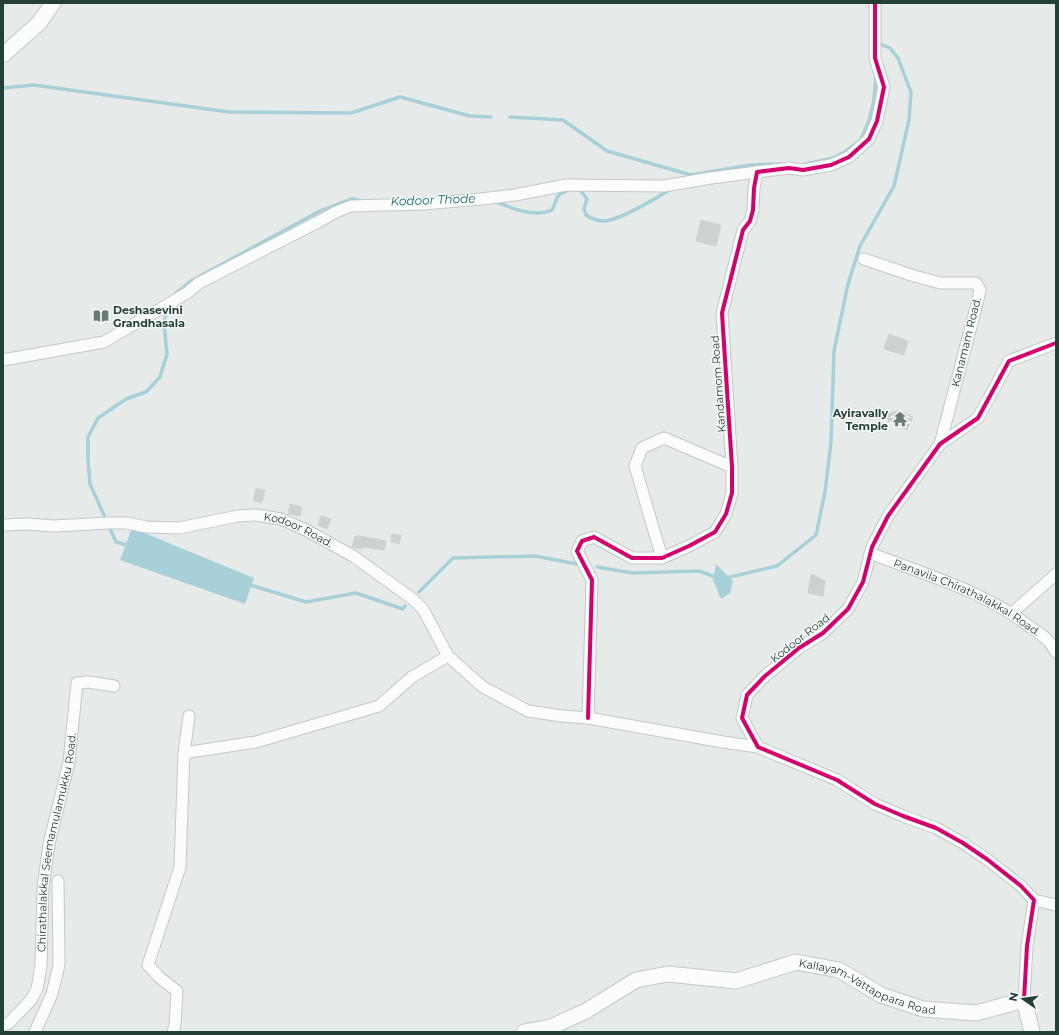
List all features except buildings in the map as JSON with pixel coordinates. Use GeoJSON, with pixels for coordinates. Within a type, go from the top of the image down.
{"type":"FeatureCollection","features":[{"type":"Feature","properties":{"kind":"street"},"geometry":{"type":"LineString","coordinates":[[3,55],[39,23],[53,3]]}},
{"type":"Feature","properties":{"kind":"street"},"geometry":{"type":"LineString","coordinates":[[3,360],[104,342],[187,293],[199,283],[241,260],[351,206],[374,206],[481,199],[515,195],[566,185],[664,186],[789,168],[803,170],[831,165],[849,158],[869,139],[877,121],[884,87],[875,58],[875,3]]}},
{"type":"Feature","properties":{"kind":"street","name":"Kandamom Road"},"geometry":{"type":"LineString","coordinates":[[588,718],[592,580],[577,552],[582,541],[594,537],[632,558],[662,558],[715,532],[726,514],[732,493],[732,468],[722,313],[743,230],[750,221],[753,210],[754,188],[757,172]]}},
{"type":"Feature","properties":{"kind":"street","name":"Kanamam Road."},"geometry":{"type":"LineString","coordinates":[[864,259],[940,283],[976,283],[980,290],[940,444]]}},
{"type":"Feature","properties":{"kind":"street","name":"Kodoor Road"},"geometry":{"type":"LineString","coordinates":[[758,747],[742,718],[747,695],[765,676],[799,648],[823,633],[848,609],[863,582],[872,547],[888,516],[940,444],[978,418],[1009,361],[1056,343]]}},
{"type":"Feature","properties":{"kind":"street"},"geometry":{"type":"LineString","coordinates":[[662,558],[635,466],[642,448],[664,438],[732,468]]}},
{"type":"Feature","properties":{"kind":"street","name":"Kodoor Road."},"geometry":{"type":"LineString","coordinates":[[3,525],[27,524],[54,526],[127,523],[146,527],[180,528],[233,516],[256,515],[281,519],[306,530],[354,556],[418,604],[423,609],[448,656],[483,687],[528,711],[588,718],[758,747]]}},
{"type":"Feature","properties":{"kind":"street","name":"Panavila Chirathalakkal Road."},"geometry":{"type":"LineString","coordinates":[[870,553],[969,590],[1012,613],[1051,642],[1056,652]]}},
{"type":"Feature","properties":{"kind":"street"},"geometry":{"type":"LineString","coordinates":[[1012,613],[1056,574]]}},
{"type":"Feature","properties":{"kind":"street"},"geometry":{"type":"LineString","coordinates":[[184,753],[256,742],[379,706],[412,677],[448,656]]}},
{"type":"Feature","properties":{"kind":"street","name":"Chirathalakkal Seemamulamukku Road."},"geometry":{"type":"LineString","coordinates":[[3,1025],[9,1023],[31,1000],[37,989],[41,965],[43,888],[49,844],[69,762],[77,683],[89,682],[114,686]]}},
{"type":"Feature","properties":{"kind":"street"},"geometry":{"type":"LineString","coordinates":[[174,1032],[177,991],[160,978],[148,965],[180,867],[184,753],[189,716]]}},
{"type":"Feature","properties":{"kind":"street"},"geometry":{"type":"LineString","coordinates":[[758,747],[837,780],[875,804],[936,828],[963,843],[988,860],[1021,886],[1034,900],[1056,905]]}},
{"type":"Feature","properties":{"kind":"street"},"geometry":{"type":"LineString","coordinates":[[35,1032],[52,994],[59,965],[58,881]]}},
{"type":"Feature","properties":{"kind":"street"},"geometry":{"type":"LineString","coordinates":[[1032,1032],[1024,1000],[1028,946],[1034,900]]}},
{"type":"Feature","properties":{"kind":"street","name":"Kallayam-Vattappara Road"},"geometry":{"type":"LineString","coordinates":[[524,1032],[551,1027],[586,1011],[636,980],[668,974],[736,981],[796,962],[839,970],[881,996],[923,1009],[976,1013],[1024,1000]]}},
{"type":"Feature","properties":{"kind":"water"},"geometry":{"type":"Polygon","coordinates":[[[132,528],[254,578],[245,604],[120,560],[132,528]]]}},
{"type":"Feature","properties":{"kind":"water"},"geometry":{"type":"Polygon","coordinates":[[[716,564],[733,581],[730,593],[721,599],[713,580],[716,564]]]}},
{"type":"Feature","properties":{"kind":"waterway"},"geometry":{"type":"LineString","coordinates":[[726,578],[777,566],[816,535],[825,492],[831,442],[834,351],[848,284],[860,246],[894,186],[909,120],[911,92],[898,58],[890,48],[880,44],[877,45]]}},
{"type":"Feature","properties":{"kind":"waterway","name":"Kodoor Thode"},"geometry":{"type":"LineString","coordinates":[[806,164],[833,158],[860,141],[869,121],[874,100],[876,75]]}},
{"type":"Feature","properties":{"kind":"waterway"},"geometry":{"type":"LineString","coordinates":[[3,88],[34,85],[229,112],[351,113],[400,97],[470,116],[491,117]]}},
{"type":"Feature","properties":{"kind":"waterway"},"geometry":{"type":"LineString","coordinates":[[510,117],[563,120],[607,151],[691,175]]}},
{"type":"Feature","properties":{"kind":"waterway","name":"Kodoor Thode"},"geometry":{"type":"LineString","coordinates":[[686,178],[691,175],[751,165],[780,164]]}},
{"type":"Feature","properties":{"kind":"waterway","name":"Kodoor Thode"},"geometry":{"type":"LineString","coordinates":[[494,201],[530,213],[545,212],[552,210],[559,195],[571,189]]}},
{"type":"Feature","properties":{"kind":"waterway","name":"Kodoor Thode"},"geometry":{"type":"LineString","coordinates":[[577,189],[580,190],[587,199],[584,209],[586,215],[599,221],[611,220],[620,217],[648,203],[671,189]]}},
{"type":"Feature","properties":{"kind":"waterway","name":"Kodoor Thode"},"geometry":{"type":"LineString","coordinates":[[175,294],[191,281],[320,211],[352,199],[362,201]]}},
{"type":"Feature","properties":{"kind":"waterway","name":"Kodoor Thode"},"geometry":{"type":"LineString","coordinates":[[130,546],[116,542],[90,484],[88,437],[98,418],[126,399],[146,392],[160,377],[167,354],[164,323],[167,308]]}},
{"type":"Feature","properties":{"kind":"waterway"},"geometry":{"type":"LineString","coordinates":[[419,592],[453,558],[535,556],[577,564]]}},
{"type":"Feature","properties":{"kind":"waterway"},"geometry":{"type":"LineString","coordinates":[[597,567],[632,573],[699,571],[718,578]]}},
{"type":"Feature","properties":{"kind":"waterway"},"geometry":{"type":"LineString","coordinates":[[247,584],[306,602],[356,593],[403,609],[405,606]]}},
{"type":"Feature","properties":{"kind":"cycle path"},"geometry":{"type":"LineString","coordinates":[[588,718],[592,580],[577,551],[582,541],[594,537],[632,558],[662,558],[715,532],[726,514],[732,493],[732,467],[722,313],[743,230],[750,221],[753,210],[754,188],[757,172],[789,168],[803,170],[831,165],[849,157],[869,139],[877,121],[884,87],[875,58],[875,3]]}},
{"type":"Feature","properties":{"kind":"cycle path"},"geometry":{"type":"LineString","coordinates":[[1024,1000],[1027,946],[1034,900],[1021,886],[988,860],[963,843],[936,828],[875,804],[837,780],[758,747],[742,718],[747,695],[765,676],[799,648],[823,633],[848,609],[863,582],[872,547],[888,516],[940,444],[978,418],[1009,361],[1056,343]]}},
{"type":"Feature","properties":{"kind":"place","name":"Deshasevini Grandhasala"},"geometry":{"type":"Point","coordinates":[101,316]}},
{"type":"Feature","properties":{"kind":"place","name":"Ayiravally Temple"},"geometry":{"type":"Point","coordinates":[900,419]}}]}
